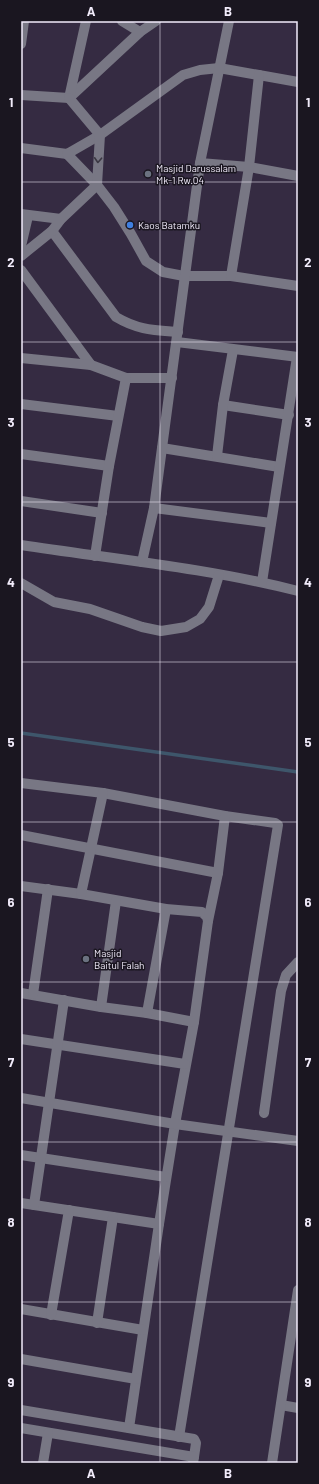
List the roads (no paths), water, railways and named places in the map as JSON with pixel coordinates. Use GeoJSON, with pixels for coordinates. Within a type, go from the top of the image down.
{"type":"FeatureCollection","features":[{"type":"Feature","properties":{"kind":"street"},"geometry":{"type":"LineString","coordinates":[[21,44],[24,21]]}},
{"type":"Feature","properties":{"kind":"street"},"geometry":{"type":"LineString","coordinates":[[69,98],[86,21]]}},
{"type":"Feature","properties":{"kind":"street"},"geometry":{"type":"LineString","coordinates":[[122,21],[140,32]]}},
{"type":"Feature","properties":{"kind":"street"},"geometry":{"type":"LineString","coordinates":[[69,98],[140,32],[156,21]]}},
{"type":"Feature","properties":{"kind":"street"},"geometry":{"type":"LineString","coordinates":[[142,562],[154,508],[200,163],[229,21]]}},
{"type":"Feature","properties":{"kind":"street"},"geometry":{"type":"LineString","coordinates":[[21,148],[67,154],[100,135],[183,75],[200,70],[219,68],[298,82]]}},
{"type":"Feature","properties":{"kind":"street"},"geometry":{"type":"LineString","coordinates":[[231,276],[249,167],[259,75]]}},
{"type":"Feature","properties":{"kind":"street"},"geometry":{"type":"LineString","coordinates":[[21,95],[69,98],[100,135],[97,185],[61,219],[52,231],[21,256]]}},
{"type":"Feature","properties":{"kind":"street"},"geometry":{"type":"LineString","coordinates":[[67,154],[97,185],[114,207],[146,261],[163,272],[184,276],[231,276],[298,286]]}},
{"type":"Feature","properties":{"kind":"street"},"geometry":{"type":"LineString","coordinates":[[200,163],[249,167],[298,176]]}},
{"type":"Feature","properties":{"kind":"street"},"geometry":{"type":"LineString","coordinates":[[21,246],[25,215],[61,219]]}},
{"type":"Feature","properties":{"kind":"street"},"geometry":{"type":"LineString","coordinates":[[52,231],[116,317],[128,325],[233,350],[298,357],[270,523],[262,582]]}},
{"type":"Feature","properties":{"kind":"street"},"geometry":{"type":"LineString","coordinates":[[21,270],[91,365]]}},
{"type":"Feature","properties":{"kind":"street"},"geometry":{"type":"LineString","coordinates":[[217,456],[223,405],[233,350]]}},
{"type":"Feature","properties":{"kind":"street"},"geometry":{"type":"LineString","coordinates":[[21,358],[91,365],[126,378],[172,378]]}},
{"type":"Feature","properties":{"kind":"street"},"geometry":{"type":"LineString","coordinates":[[95,556],[109,466],[126,378]]}},
{"type":"Feature","properties":{"kind":"street"},"geometry":{"type":"LineString","coordinates":[[21,404],[118,416]]}},
{"type":"Feature","properties":{"kind":"street"},"geometry":{"type":"LineString","coordinates":[[223,405],[289,415]]}},
{"type":"Feature","properties":{"kind":"street"},"geometry":{"type":"LineString","coordinates":[[162,448],[279,467]]}},
{"type":"Feature","properties":{"kind":"street"},"geometry":{"type":"LineString","coordinates":[[21,454],[109,466]]}},
{"type":"Feature","properties":{"kind":"street"},"geometry":{"type":"LineString","coordinates":[[21,501],[102,513]]}},
{"type":"Feature","properties":{"kind":"street"},"geometry":{"type":"LineString","coordinates":[[154,508],[270,523]]}},
{"type":"Feature","properties":{"kind":"street"},"geometry":{"type":"LineString","coordinates":[[21,545],[142,562],[262,582],[298,591]]}},
{"type":"Feature","properties":{"kind":"street"},"geometry":{"type":"LineString","coordinates":[[21,583],[54,602],[90,609],[142,627],[161,631],[186,627],[200,619],[209,607],[219,575]]}},
{"type":"Feature","properties":{"kind":"street"},"geometry":{"type":"LineString","coordinates":[[21,783],[103,793],[226,816],[275,823],[279,828],[179,1438]]}},
{"type":"Feature","properties":{"kind":"street"},"geometry":{"type":"LineString","coordinates":[[81,894],[103,793]]}},
{"type":"Feature","properties":{"kind":"street"},"geometry":{"type":"LineString","coordinates":[[129,1428],[166,1178],[185,1064],[194,1022],[208,921],[218,873],[226,816]]}},
{"type":"Feature","properties":{"kind":"street"},"geometry":{"type":"LineString","coordinates":[[21,835],[218,873]]}},
{"type":"Feature","properties":{"kind":"street"},"geometry":{"type":"LineString","coordinates":[[21,886],[81,894],[166,909],[202,912],[207,917],[208,921]]}},
{"type":"Feature","properties":{"kind":"street"},"geometry":{"type":"LineString","coordinates":[[33,994],[48,889]]}},
{"type":"Feature","properties":{"kind":"street"},"geometry":{"type":"LineString","coordinates":[[101,1007],[116,901]]}},
{"type":"Feature","properties":{"kind":"street"},"geometry":{"type":"LineString","coordinates":[[148,1013],[166,909]]}},
{"type":"Feature","properties":{"kind":"street"},"geometry":{"type":"LineString","coordinates":[[264,1113],[281,991],[286,975],[298,962]]}},
{"type":"Feature","properties":{"kind":"street"},"geometry":{"type":"LineString","coordinates":[[21,993],[101,1007],[148,1013],[194,1022]]}},
{"type":"Feature","properties":{"kind":"street"},"geometry":{"type":"LineString","coordinates":[[34,1205],[64,1000]]}},
{"type":"Feature","properties":{"kind":"street"},"geometry":{"type":"LineString","coordinates":[[21,1039],[185,1064]]}},
{"type":"Feature","properties":{"kind":"street"},"geometry":{"type":"LineString","coordinates":[[21,1098],[175,1124],[298,1141]]}},
{"type":"Feature","properties":{"kind":"street"},"geometry":{"type":"LineString","coordinates":[[21,1155],[166,1178]]}},
{"type":"Feature","properties":{"kind":"street"},"geometry":{"type":"LineString","coordinates":[[21,1203],[159,1224]]}},
{"type":"Feature","properties":{"kind":"street"},"geometry":{"type":"LineString","coordinates":[[51,1315],[69,1210]]}},
{"type":"Feature","properties":{"kind":"street"},"geometry":{"type":"LineString","coordinates":[[97,1323],[113,1217]]}},
{"type":"Feature","properties":{"kind":"street"},"geometry":{"type":"LineString","coordinates":[[272,1463],[298,1290]]}},
{"type":"Feature","properties":{"kind":"street"},"geometry":{"type":"LineString","coordinates":[[21,1309],[143,1330]]}},
{"type":"Feature","properties":{"kind":"street"},"geometry":{"type":"LineString","coordinates":[[21,1359],[136,1378]]}},
{"type":"Feature","properties":{"kind":"street"},"geometry":{"type":"LineString","coordinates":[[281,1405],[298,1408]]}},
{"type":"Feature","properties":{"kind":"street"},"geometry":{"type":"LineString","coordinates":[[21,1410],[179,1438],[193,1439],[196,1441],[194,1460],[21,1428]]}},
{"type":"Feature","properties":{"kind":"street"},"geometry":{"type":"LineString","coordinates":[[43,1463],[48,1433]]}},
{"type":"Feature","properties":{"kind":"waterway"},"geometry":{"type":"LineString","coordinates":[[21,733],[298,772]]}},
{"type":"Feature","properties":{"kind":"place","name":"Masjid Darussalam Mk-1 Rw.04"},"geometry":{"type":"Point","coordinates":[148,174]}},
{"type":"Feature","properties":{"kind":"place","name":"Kaos Batamku"},"geometry":{"type":"Point","coordinates":[130,225]}},
{"type":"Feature","properties":{"kind":"place","name":"Masjid Baitul Falah"},"geometry":{"type":"Point","coordinates":[86,959]}}]}
